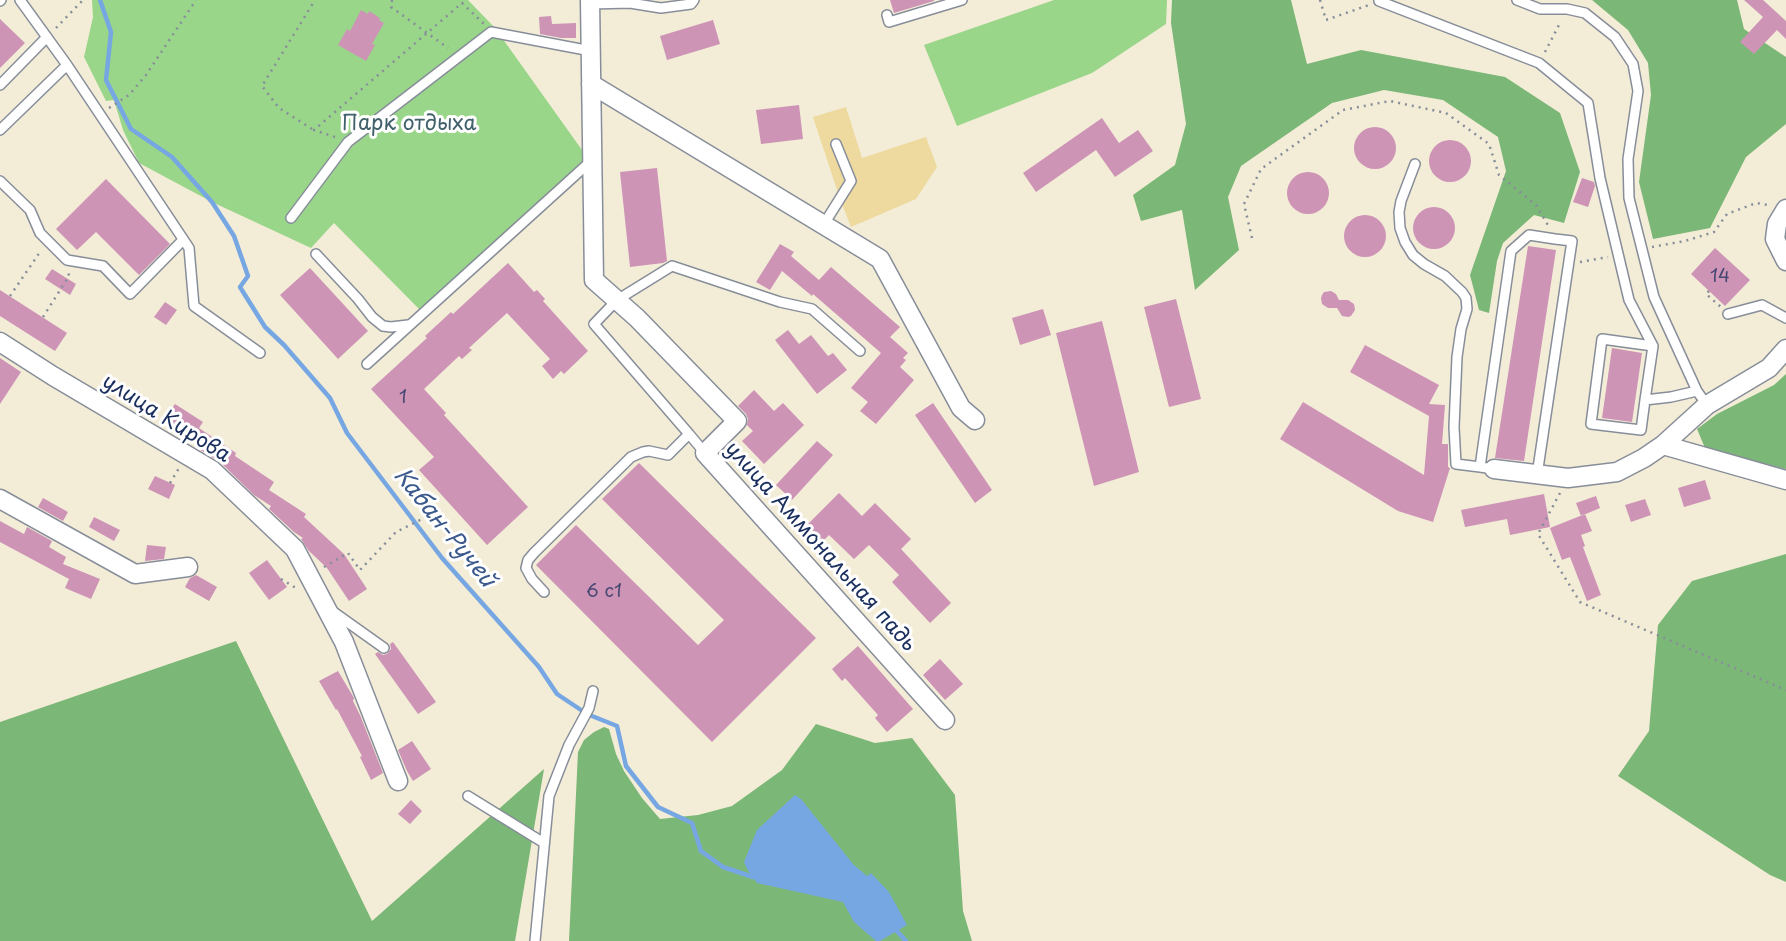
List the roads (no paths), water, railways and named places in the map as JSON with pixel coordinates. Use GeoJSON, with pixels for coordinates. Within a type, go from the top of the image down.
{"type":"FeatureCollection","features":[{"type":"Feature","properties":{"kind":"street","name":"улица Аммональная падь"},"geometry":{"type":"LineString","coordinates":[[590,2],[594,280],[637,318],[737,421],[705,453],[945,720]]}},
{"type":"Feature","properties":{"kind":"street"},"geometry":{"type":"LineString","coordinates":[[592,84],[880,259],[961,408],[975,420]]}},
{"type":"Feature","properties":{"kind":"street"},"geometry":{"type":"LineString","coordinates":[[1785,210],[1777,224],[1776,239],[1786,261]]}},
{"type":"Feature","properties":{"kind":"street","name":"улица Кирова"},"geometry":{"type":"LineString","coordinates":[[0,342],[212,470],[295,549],[344,642],[398,781]]}},
{"type":"Feature","properties":{"kind":"street"},"geometry":{"type":"LineString","coordinates":[[1487,468],[1568,478],[1617,472],[1663,445],[1702,398],[1769,368],[1786,349]]}},
{"type":"Feature","properties":{"kind":"street"},"geometry":{"type":"LineString","coordinates":[[1663,445],[1786,480]]}},
{"type":"Feature","properties":{"kind":"street"},"geometry":{"type":"LineString","coordinates":[[0,499],[135,574],[188,567]]}},
{"type":"Feature","properties":{"kind":"lane"},"geometry":{"type":"LineString","coordinates":[[20,0],[189,248],[194,306],[260,353]]}},
{"type":"Feature","properties":{"kind":"lane"},"geometry":{"type":"LineString","coordinates":[[660,8],[668,0]]}},
{"type":"Feature","properties":{"kind":"lane"},"geometry":{"type":"LineString","coordinates":[[590,2],[631,1],[660,8],[691,4],[694,0]]}},
{"type":"Feature","properties":{"kind":"lane"},"geometry":{"type":"LineString","coordinates":[[887,15],[889,22],[962,0]]}},
{"type":"Feature","properties":{"kind":"lane"},"geometry":{"type":"LineString","coordinates":[[1517,0],[1540,9],[1567,9],[1585,13],[1615,37],[1633,64],[1638,91],[1628,159],[1629,198],[1654,297],[1702,398],[1645,400]]}},
{"type":"Feature","properties":{"kind":"lane"},"geometry":{"type":"LineString","coordinates":[[1379,1],[1539,64],[1588,103],[1600,178],[1629,300],[1653,346],[1641,430],[1591,424],[1602,340],[1653,346]]}},
{"type":"Feature","properties":{"kind":"lane"},"geometry":{"type":"LineString","coordinates":[[291,218],[348,142],[491,32],[591,51]]}},
{"type":"Feature","properties":{"kind":"lane"},"geometry":{"type":"LineString","coordinates":[[0,85],[47,37]]}},
{"type":"Feature","properties":{"kind":"lane"},"geometry":{"type":"LineString","coordinates":[[0,130],[66,65]]}},
{"type":"Feature","properties":{"kind":"lane"},"geometry":{"type":"LineString","coordinates":[[824,224],[851,181],[836,144]]}},
{"type":"Feature","properties":{"kind":"lane"},"geometry":{"type":"LineString","coordinates":[[367,363],[592,160]]}},
{"type":"Feature","properties":{"kind":"lane"},"geometry":{"type":"LineString","coordinates":[[1415,164],[1399,212],[1405,243],[1413,255],[1446,276],[1467,299],[1457,365],[1454,427],[1457,464],[1487,468],[1511,251],[1529,235],[1572,242],[1537,475]]}},
{"type":"Feature","properties":{"kind":"lane"},"geometry":{"type":"LineString","coordinates":[[0,181],[30,210],[40,233],[67,260],[103,267],[130,293],[183,240]]}},
{"type":"Feature","properties":{"kind":"lane"},"geometry":{"type":"LineString","coordinates":[[316,254],[383,326],[410,324]]}},
{"type":"Feature","properties":{"kind":"lane"},"geometry":{"type":"LineString","coordinates":[[705,453],[594,324],[617,300],[671,266],[780,302],[812,309],[860,351]]}},
{"type":"Feature","properties":{"kind":"lane"},"geometry":{"type":"LineString","coordinates":[[1728,314],[1762,304],[1786,318]]}},
{"type":"Feature","properties":{"kind":"lane"},"geometry":{"type":"LineString","coordinates":[[544,592],[526,568],[534,553],[631,457],[643,452],[668,455],[689,434]]}},
{"type":"Feature","properties":{"kind":"lane"},"geometry":{"type":"LineString","coordinates":[[325,606],[384,648]]}},
{"type":"Feature","properties":{"kind":"lane"},"geometry":{"type":"LineString","coordinates":[[535,941],[549,796],[569,745],[589,708],[593,691]]}},
{"type":"Feature","properties":{"kind":"lane"},"geometry":{"type":"LineString","coordinates":[[468,796],[544,843]]}},
{"type":"Feature","properties":{"kind":"water"},"geometry":{"type":"Polygon","coordinates":[[[795,795],[853,864],[867,876],[871,873],[889,892],[907,925],[876,941],[854,922],[843,902],[757,883],[744,862],[757,830],[795,795]]]}},
{"type":"Feature","properties":{"kind":"waterway","name":"Кабан-Ручей"},"geometry":{"type":"LineString","coordinates":[[100,0],[111,32],[106,80],[131,129],[172,157],[212,202],[234,236],[248,276],[240,287],[265,327],[330,398],[347,433],[442,558],[539,667],[557,694],[587,714],[617,726],[626,766],[658,807],[692,823],[701,851],[723,867],[758,877]]}},
{"type":"Feature","properties":{"kind":"waterway","name":"Кабан-Ручей"},"geometry":{"type":"LineString","coordinates":[[895,929],[906,941]]}},
{"type":"Feature","properties":{"kind":"park label","name":"Парк отдыха"},"geometry":{"type":"Point","coordinates":[409,124]}}]}
